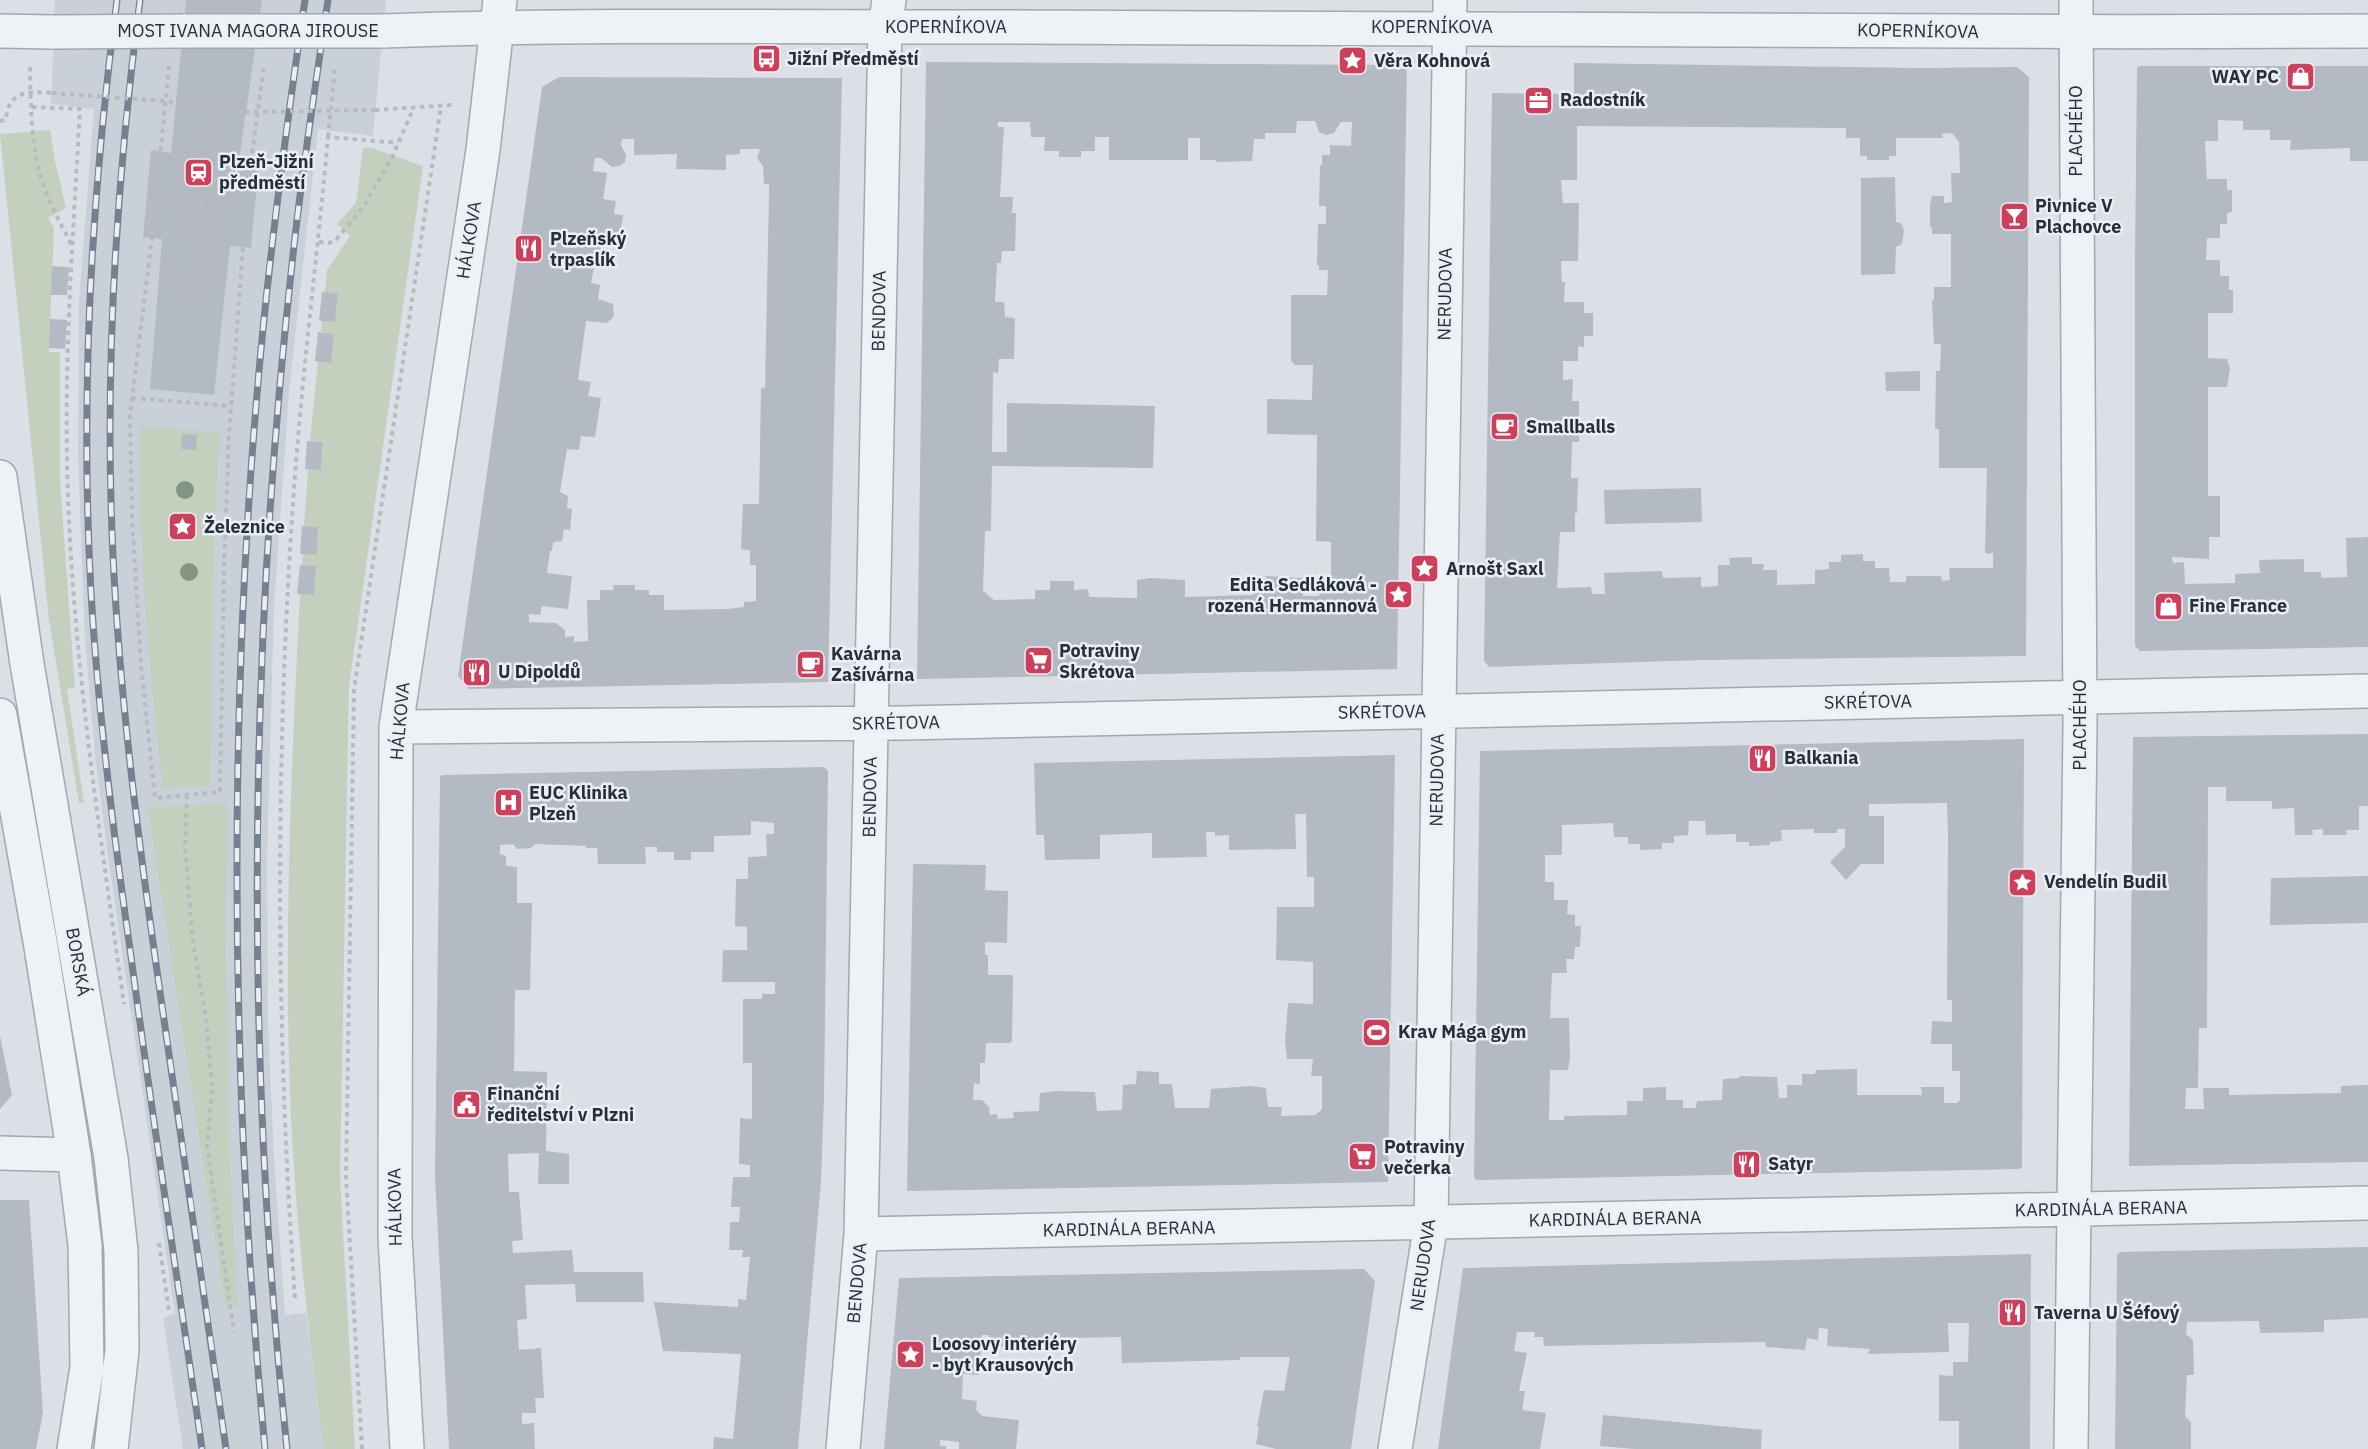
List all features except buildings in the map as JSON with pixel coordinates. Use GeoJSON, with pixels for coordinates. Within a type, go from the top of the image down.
{"type":"FeatureCollection","features":[{"type":"Feature","properties":{"kind":"street","name":"PLACHÉHO"},"geometry":{"type":"LineString","coordinates":[[2071,1449],[2080,698],[2076,0]]}},
{"type":"Feature","properties":{"kind":"street","name":"KOPERNÍKOVA"},"geometry":{"type":"LineString","coordinates":[[498,14],[1450,14],[2075,33],[2368,32]]}},
{"type":"Feature","properties":{"kind":"street","name":"MOST IVANA MAGORA JIROUSE"},"geometry":{"type":"LineString","coordinates":[[0,31],[53,32],[176,44],[262,44],[383,31],[498,14]]}},
{"type":"Feature","properties":{"kind":"street","name":"HÁLKOVA"},"geometry":{"type":"LineString","coordinates":[[407,1449],[395,1238],[396,727],[489,103],[498,14]]}},
{"type":"Feature","properties":{"kind":"street","name":"BENDOVA"},"geometry":{"type":"LineString","coordinates":[[843,1449],[861,1234],[887,14]]}},
{"type":"Feature","properties":{"kind":"street","name":"NERUDOVA"},"geometry":{"type":"LineString","coordinates":[[1395,1449],[1431,1223],[1450,14]]}},
{"type":"Feature","properties":{"kind":"street","name":"BORSKÁ"},"geometry":{"type":"LineString","coordinates":[[0,477],[27,664],[111,1158],[121,1251],[122,1350],[111,1449]]}},
{"type":"Feature","properties":{"kind":"street","name":"SKRÉTOVA"},"geometry":{"type":"LineString","coordinates":[[396,727],[871,724],[2368,691]]}},
{"type":"Feature","properties":{"kind":"street","name":"BORSKÁ"},"geometry":{"type":"LineString","coordinates":[[0,715],[75,1155],[85,1245],[87,1367],[74,1449]]}},
{"type":"Feature","properties":{"kind":"street"},"geometry":{"type":"LineString","coordinates":[[0,1154],[75,1155]]}},
{"type":"Feature","properties":{"kind":"street","name":"KARDINÁLA BERANA"},"geometry":{"type":"LineString","coordinates":[[861,1234],[2368,1203]]}},
{"type":"Feature","properties":{"kind":"path"},"geometry":{"type":"LineString","coordinates":[[176,44],[130,415],[141,666],[155,798],[220,792],[224,569],[231,406],[243,247]]}},
{"type":"Feature","properties":{"kind":"path"},"geometry":{"type":"LineString","coordinates":[[251,162],[262,44]]}},
{"type":"Feature","properties":{"kind":"path"},"geometry":{"type":"LineString","coordinates":[[295,1298],[288,1202],[282,1044],[279,877],[281,769],[300,399],[319,242],[335,68]]}},
{"type":"Feature","properties":{"kind":"path"},"geometry":{"type":"LineString","coordinates":[[0,121],[6,120],[6,109],[18,95],[30,92],[176,102],[246,112],[375,110],[489,103]]}},
{"type":"Feature","properties":{"kind":"path"},"geometry":{"type":"LineString","coordinates":[[30,92],[32,131],[42,182],[72,246]]}},
{"type":"Feature","properties":{"kind":"path"},"geometry":{"type":"LineString","coordinates":[[192,289],[212,106]]}},
{"type":"Feature","properties":{"kind":"path"},"geometry":{"type":"LineString","coordinates":[[32,107],[81,109],[67,367],[68,495],[90,766],[126,1016]]}},
{"type":"Feature","properties":{"kind":"path"},"geometry":{"type":"LineString","coordinates":[[319,242],[329,243],[344,230],[364,206],[393,155],[414,107]]}},
{"type":"Feature","properties":{"kind":"path"},"geometry":{"type":"LineString","coordinates":[[328,137],[398,143]]}},
{"type":"Feature","properties":{"kind":"path"},"geometry":{"type":"LineString","coordinates":[[156,200],[201,202],[246,209]]}},
{"type":"Feature","properties":{"kind":"path"},"geometry":{"type":"LineString","coordinates":[[201,202],[217,230],[211,291],[172,287],[179,226],[201,202]]}},
{"type":"Feature","properties":{"kind":"path"},"geometry":{"type":"LineString","coordinates":[[132,398],[231,406]]}},
{"type":"Feature","properties":{"kind":"path"},"geometry":{"type":"LineString","coordinates":[[188,795],[185,847],[193,942],[207,1019],[212,1088],[207,1146],[234,1332]]}},
{"type":"Feature","properties":{"kind":"path"},"geometry":{"type":"LineString","coordinates":[[159,1240],[170,1311]]}},
{"type":"Feature","properties":{"kind":"shaded area"},"geometry":{"type":"Polygon","coordinates":[[[55,0],[386,0],[373,136],[318,129],[289,393],[274,607],[267,860],[268,1020],[274,1158],[285,1315],[306,1313],[323,1449],[183,1449],[163,1318],[175,1314],[108,856],[95,756],[85,640],[78,456],[79,300],[94,109],[51,104],[55,0]]]}},
{"type":"Feature","properties":{"kind":"green space"},"geometry":{"type":"Polygon","coordinates":[[[50,130],[66,208],[48,218],[54,228],[49,352],[60,352],[60,483],[75,688],[67,689],[84,803],[79,803],[49,620],[0,134],[50,130]]]}},
{"type":"Feature","properties":{"kind":"green space"},"geometry":{"type":"Polygon","coordinates":[[[363,148],[372,148],[423,166],[349,686],[340,1177],[355,1449],[323,1449],[301,1255],[293,1158],[288,1003],[290,828],[300,594],[314,595],[316,566],[302,566],[303,554],[317,555],[318,527],[304,526],[308,469],[321,470],[323,442],[310,441],[318,361],[331,362],[334,334],[321,332],[322,321],[335,322],[338,295],[325,293],[327,270],[350,236],[337,224],[356,203],[363,148]]]}},
{"type":"Feature","properties":{"kind":"green space"},"geometry":{"type":"Polygon","coordinates":[[[140,425],[220,433],[214,531],[210,785],[163,788],[146,607],[141,516],[140,425]]]}},
{"type":"Feature","properties":{"kind":"green space"},"geometry":{"type":"Polygon","coordinates":[[[227,803],[226,955],[229,1151],[238,1306],[225,1305],[148,808],[227,803]]]}},
{"type":"Feature","properties":{"kind":"railway"},"geometry":{"type":"LineString","coordinates":[[117,0],[100,147],[90,295],[87,444],[91,592],[102,726],[118,860],[202,1449]]}},
{"type":"Feature","properties":{"kind":"railway"},"geometry":{"type":"LineString","coordinates":[[140,0],[124,138],[111,347],[111,486],[116,611],[120,667],[146,889],[226,1449]]}},
{"type":"Feature","properties":{"kind":"railway"},"geometry":{"type":"LineString","coordinates":[[265,1449],[254,1319],[240,1058],[237,797],[247,536],[260,355],[277,203],[305,0]]}},
{"type":"Feature","properties":{"kind":"railway"},"geometry":{"type":"LineString","coordinates":[[287,1449],[273,1299],[258,998],[261,696],[268,546],[279,396],[298,215],[328,0]]}},
{"type":"Feature","properties":{"kind":"place","name":"Jižní Předměstí"},"geometry":{"type":"Point","coordinates":[766,59]}},
{"type":"Feature","properties":{"kind":"place","name":"Věra Kohnová"},"geometry":{"type":"Point","coordinates":[1353,61]}},
{"type":"Feature","properties":{"kind":"place","name":"WAY PC"},"geometry":{"type":"Point","coordinates":[2300,77]}},
{"type":"Feature","properties":{"kind":"place","name":"Radostník"},"geometry":{"type":"Point","coordinates":[1539,100]}},
{"type":"Feature","properties":{"kind":"place","name":"Plzeň-Jižní předměstí"},"geometry":{"type":"Point","coordinates":[198,172]}},
{"type":"Feature","properties":{"kind":"place","name":"Pivnice V Plachovce"},"geometry":{"type":"Point","coordinates":[2014,216]}},
{"type":"Feature","properties":{"kind":"place","name":"Plzeňský trpaslík"},"geometry":{"type":"Point","coordinates":[529,249]}},
{"type":"Feature","properties":{"kind":"place","name":"Smallballs"},"geometry":{"type":"Point","coordinates":[1505,427]}},
{"type":"Feature","properties":{"kind":"place","name":"Železnice"},"geometry":{"type":"Point","coordinates":[183,527]}},
{"type":"Feature","properties":{"kind":"place","name":"Arnošt Saxl"},"geometry":{"type":"Point","coordinates":[1425,569]}},
{"type":"Feature","properties":{"kind":"place","name":"Edita Sedláková - rozená Hermannová"},"geometry":{"type":"Point","coordinates":[1398,595]}},
{"type":"Feature","properties":{"kind":"place","name":"Fine France"},"geometry":{"type":"Point","coordinates":[2168,606]}},
{"type":"Feature","properties":{"kind":"place","name":"Potraviny Skrétova"},"geometry":{"type":"Point","coordinates":[1038,661]}},
{"type":"Feature","properties":{"kind":"place","name":"Kavárna Zašívárna"},"geometry":{"type":"Point","coordinates":[810,664]}},
{"type":"Feature","properties":{"kind":"place","name":"U Dipoldů"},"geometry":{"type":"Point","coordinates":[477,672]}},
{"type":"Feature","properties":{"kind":"place","name":"Balkania"},"geometry":{"type":"Point","coordinates":[1763,758]}},
{"type":"Feature","properties":{"kind":"place","name":"EUC Klinika Plzeň"},"geometry":{"type":"Point","coordinates":[508,803]}},
{"type":"Feature","properties":{"kind":"place","name":"Vendelín Budil"},"geometry":{"type":"Point","coordinates":[2023,882]}},
{"type":"Feature","properties":{"kind":"place","name":"Krav Mága gym"},"geometry":{"type":"Point","coordinates":[1377,1032]}},
{"type":"Feature","properties":{"kind":"place","name":"Finanční ředitelství v Plzni"},"geometry":{"type":"Point","coordinates":[466,1104]}},
{"type":"Feature","properties":{"kind":"place","name":"Potraviny večerka"},"geometry":{"type":"Point","coordinates":[1363,1157]}},
{"type":"Feature","properties":{"kind":"place","name":"Satyr"},"geometry":{"type":"Point","coordinates":[1747,1164]}},
{"type":"Feature","properties":{"kind":"place","name":"Taverna U Šéfový"},"geometry":{"type":"Point","coordinates":[2013,1313]}},
{"type":"Feature","properties":{"kind":"place","name":"Loosovy interiéry - byt Krausových"},"geometry":{"type":"Point","coordinates":[911,1354]}}]}
